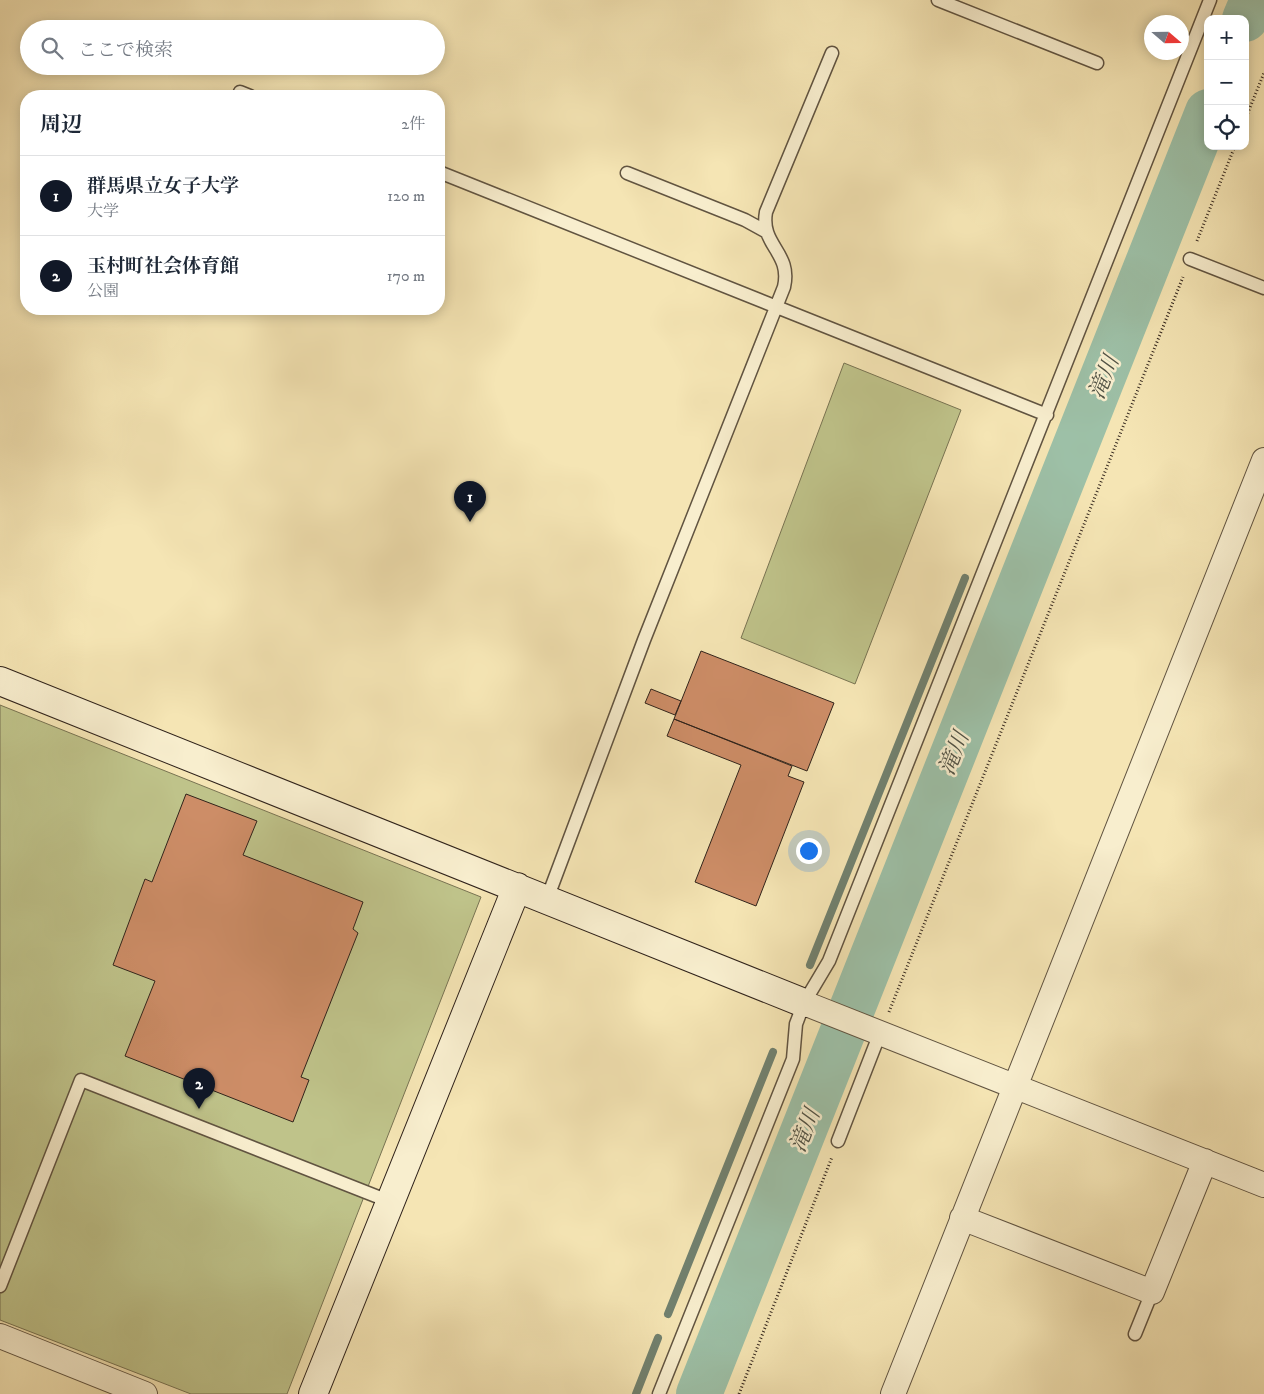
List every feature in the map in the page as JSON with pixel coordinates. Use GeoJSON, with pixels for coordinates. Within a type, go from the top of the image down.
{"type":"FeatureCollection","features":[{"type":"Feature","properties":{"kind":"street"},"geometry":{"type":"LineString","coordinates":[[893,1394],[1264,460]]}},
{"type":"Feature","properties":{"kind":"street"},"geometry":{"type":"LineString","coordinates":[[0,681],[811,1006],[1264,1185]]}},
{"type":"Feature","properties":{"kind":"street"},"geometry":{"type":"LineString","coordinates":[[313,1394],[517,887]]}},
{"type":"Feature","properties":{"kind":"street"},"geometry":{"type":"LineString","coordinates":[[962,1218],[1152,1292],[1205,1161]]}},
{"type":"Feature","properties":{"kind":"street"},"geometry":{"type":"LineString","coordinates":[[0,1336],[145,1394]]}},
{"type":"Feature","properties":{"kind":"lane"},"geometry":{"type":"LineString","coordinates":[[938,0],[1097,63]]}},
{"type":"Feature","properties":{"kind":"lane"},"geometry":{"type":"LineString","coordinates":[[660,1394],[792,1058],[796,1024],[811,1006],[1210,0]]}},
{"type":"Feature","properties":{"kind":"lane"},"geometry":{"type":"LineString","coordinates":[[765,232],[766,212],[832,53]]}},
{"type":"Feature","properties":{"kind":"lane"},"geometry":{"type":"LineString","coordinates":[[445,174],[1047,414]]}},
{"type":"Feature","properties":{"kind":"lane"},"geometry":{"type":"LineString","coordinates":[[547,899],[644,640],[784,287],[786,268],[784,260],[765,232],[745,220],[627,174]]}},
{"type":"Feature","properties":{"kind":"lane"},"geometry":{"type":"LineString","coordinates":[[1190,259],[1264,288]]}},
{"type":"Feature","properties":{"kind":"lane"},"geometry":{"type":"LineString","coordinates":[[838,1141],[878,1032]]}},
{"type":"Feature","properties":{"kind":"lane"},"geometry":{"type":"LineString","coordinates":[[0,1286],[81,1080],[391,1202]]}},
{"type":"Feature","properties":{"kind":"lane"},"geometry":{"type":"LineString","coordinates":[[1135,1334],[1152,1292]]}},
{"type":"Feature","properties":{"kind":"path"},"geometry":{"type":"LineString","coordinates":[[1249,110],[1264,73]]}},
{"type":"Feature","properties":{"kind":"path"},"geometry":{"type":"LineString","coordinates":[[878,1032],[1233,150]]}},
{"type":"Feature","properties":{"kind":"path"},"geometry":{"type":"LineString","coordinates":[[739,1394],[838,1141]]}},
{"type":"Feature","properties":{"kind":"green space"},"geometry":{"type":"Polygon","coordinates":[[[844,363],[961,410],[855,684],[741,638],[844,363]]]}},
{"type":"Feature","properties":{"kind":"green space"},"geometry":{"type":"Polygon","coordinates":[[[0,705],[481,897],[287,1394],[191,1394],[0,1320],[0,705]]]}},
{"type":"Feature","properties":{"kind":"building"},"geometry":{"type":"Polygon","coordinates":[[[701,651],[834,703],[807,771],[674,719],[701,651]]]}},
{"type":"Feature","properties":{"kind":"building"},"geometry":{"type":"Polygon","coordinates":[[[651,689],[681,701],[675,715],[645,703],[651,689]]]}},
{"type":"Feature","properties":{"kind":"building"},"geometry":{"type":"Polygon","coordinates":[[[674,719],[792,766],[788,776],[804,782],[756,906],[695,882],[741,765],[667,736],[674,719]]]}},
{"type":"Feature","properties":{"kind":"building"},"geometry":{"type":"Polygon","coordinates":[[[186,794],[257,821],[243,855],[363,902],[353,929],[358,933],[301,1077],[309,1080],[293,1122],[125,1056],[155,981],[113,965],[145,879],[152,882],[186,794]]]}},
{"type":"Feature","properties":{"kind":"waterway","name":"滝川"},"geometry":{"type":"LineString","coordinates":[[1247,15],[1253,0]]}},
{"type":"Feature","properties":{"kind":"waterway","name":"滝川"},"geometry":{"type":"LineString","coordinates":[[699,1394],[1204,122]]}},
{"type":"Feature","properties":{"kind":"waterway"},"geometry":{"type":"LineString","coordinates":[[810,965],[965,578]]}},
{"type":"Feature","properties":{"kind":"waterway"},"geometry":{"type":"LineString","coordinates":[[668,1314],[773,1052]]}},
{"type":"Feature","properties":{"kind":"waterway"},"geometry":{"type":"LineString","coordinates":[[636,1394],[658,1338]]}},
{"type":"Feature","properties":{"kind":"place","name":"群馬県立女子大学"},"geometry":{"type":"Point","coordinates":[470,522]}},
{"type":"Feature","properties":{"kind":"place","name":"玉村町社会体育館"},"geometry":{"type":"Point","coordinates":[199,1109]}}]}
